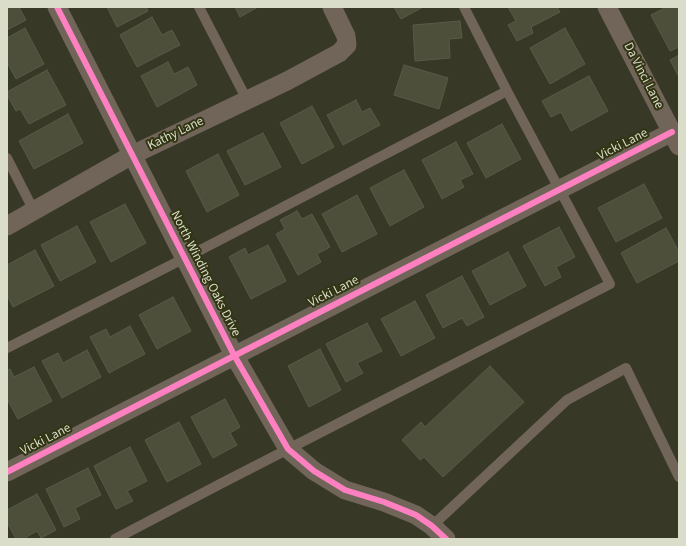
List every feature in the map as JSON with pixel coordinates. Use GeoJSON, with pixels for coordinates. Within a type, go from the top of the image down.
{"type":"FeatureCollection","features":[{"type":"Feature","properties":{"kind":"street","name":"North Winding Oaks Drive"},"geometry":{"type":"LineString","coordinates":[[57,7],[234,355],[288,449],[314,471],[345,490],[384,502],[416,515],[432,526],[446,539]]}},
{"type":"Feature","properties":{"kind":"street","name":"Kathy Lane"},"geometry":{"type":"LineString","coordinates":[[7,226],[132,155],[287,81],[339,53],[347,45],[346,36],[332,7]]}},
{"type":"Feature","properties":{"kind":"street","name":"Da Vinci Lane"},"geometry":{"type":"LineString","coordinates":[[607,7],[675,139]]}},
{"type":"Feature","properties":{"kind":"street","name":"Vicki Lane"},"geometry":{"type":"LineString","coordinates":[[7,472],[559,190],[675,139]]}},
{"type":"Feature","properties":{"kind":"lane"},"geometry":{"type":"LineString","coordinates":[[199,7],[247,100]]}},
{"type":"Feature","properties":{"kind":"lane"},"geometry":{"type":"LineString","coordinates":[[115,539],[610,284],[559,190],[464,7]]}},
{"type":"Feature","properties":{"kind":"lane"},"geometry":{"type":"LineString","coordinates":[[7,348],[185,258],[507,91]]}},
{"type":"Feature","properties":{"kind":"lane"},"geometry":{"type":"LineString","coordinates":[[7,158],[34,211]]}},
{"type":"Feature","properties":{"kind":"lane"},"geometry":{"type":"LineString","coordinates":[[432,526],[567,400],[626,368],[679,477]]}},
{"type":"Feature","properties":{"kind":"building"},"geometry":{"type":"Polygon","coordinates":[[[7,7],[19,7],[26,20],[7,30],[7,7]]]}},
{"type":"Feature","properties":{"kind":"building"},"geometry":{"type":"Polygon","coordinates":[[[107,7],[146,7],[148,11],[117,27],[107,7]]]}},
{"type":"Feature","properties":{"kind":"building"},"geometry":{"type":"Polygon","coordinates":[[[235,7],[258,7],[240,17],[235,7]]]}},
{"type":"Feature","properties":{"kind":"building"},"geometry":{"type":"Polygon","coordinates":[[[394,7],[423,7],[401,19],[394,7]]]}},
{"type":"Feature","properties":{"kind":"building"},"geometry":{"type":"Polygon","coordinates":[[[508,7],[557,7],[560,12],[531,27],[533,33],[517,41],[508,25],[516,21],[508,7]]]}},
{"type":"Feature","properties":{"kind":"building"},"geometry":{"type":"Polygon","coordinates":[[[667,7],[679,7],[679,47],[670,51],[651,15],[667,7]]]}},
{"type":"Feature","properties":{"kind":"building"},"geometry":{"type":"Polygon","coordinates":[[[152,17],[162,35],[172,30],[180,45],[137,67],[120,35],[152,17]]]}},
{"type":"Feature","properties":{"kind":"building"},"geometry":{"type":"Polygon","coordinates":[[[460,21],[462,38],[449,39],[450,58],[415,61],[413,25],[460,21]]]}},
{"type":"Feature","properties":{"kind":"building"},"geometry":{"type":"Polygon","coordinates":[[[25,28],[44,64],[16,79],[7,62],[7,38],[25,28]]]}},
{"type":"Feature","properties":{"kind":"building"},"geometry":{"type":"Polygon","coordinates":[[[565,28],[585,64],[550,84],[530,48],[565,28]]]}},
{"type":"Feature","properties":{"kind":"building"},"geometry":{"type":"Polygon","coordinates":[[[679,55],[679,77],[670,60],[679,55]]]}},
{"type":"Feature","properties":{"kind":"building"},"geometry":{"type":"Polygon","coordinates":[[[168,62],[174,74],[188,67],[197,85],[157,107],[141,76],[168,62]]]}},
{"type":"Feature","properties":{"kind":"building"},"geometry":{"type":"Polygon","coordinates":[[[404,65],[448,78],[439,109],[394,95],[404,65]]]}},
{"type":"Feature","properties":{"kind":"building"},"geometry":{"type":"Polygon","coordinates":[[[47,70],[66,105],[29,124],[20,109],[16,111],[7,95],[7,92],[47,70]]]}},
{"type":"Feature","properties":{"kind":"building"},"geometry":{"type":"Polygon","coordinates":[[[589,76],[608,111],[571,131],[561,112],[551,117],[542,101],[589,76]]]}},
{"type":"Feature","properties":{"kind":"building"},"geometry":{"type":"Polygon","coordinates":[[[356,100],[362,112],[370,108],[380,125],[343,145],[327,115],[356,100]]]}},
{"type":"Feature","properties":{"kind":"building"},"geometry":{"type":"Polygon","coordinates":[[[312,106],[334,147],[302,164],[280,123],[312,106]]]}},
{"type":"Feature","properties":{"kind":"building"},"geometry":{"type":"Polygon","coordinates":[[[68,114],[83,143],[34,169],[19,141],[68,114]]]}},
{"type":"Feature","properties":{"kind":"building"},"geometry":{"type":"Polygon","coordinates":[[[502,124],[521,159],[486,178],[467,143],[502,124]]]}},
{"type":"Feature","properties":{"kind":"building"},"geometry":{"type":"Polygon","coordinates":[[[263,133],[281,167],[245,185],[227,151],[263,133]]]}},
{"type":"Feature","properties":{"kind":"building"},"geometry":{"type":"Polygon","coordinates":[[[456,142],[473,174],[460,180],[464,187],[442,199],[422,160],[456,142]]]}},
{"type":"Feature","properties":{"kind":"building"},"geometry":{"type":"Polygon","coordinates":[[[218,154],[239,195],[207,212],[186,171],[218,154]]]}},
{"type":"Feature","properties":{"kind":"building"},"geometry":{"type":"Polygon","coordinates":[[[404,170],[424,207],[390,226],[370,188],[404,170]]]}},
{"type":"Feature","properties":{"kind":"building"},"geometry":{"type":"Polygon","coordinates":[[[644,184],[662,218],[616,242],[598,208],[644,184]]]}},
{"type":"Feature","properties":{"kind":"building"},"geometry":{"type":"Polygon","coordinates":[[[357,195],[377,234],[342,252],[322,214],[357,195]]]}},
{"type":"Feature","properties":{"kind":"building"},"geometry":{"type":"Polygon","coordinates":[[[125,204],[146,243],[111,262],[90,222],[125,204]]]}},
{"type":"Feature","properties":{"kind":"building"},"geometry":{"type":"Polygon","coordinates":[[[297,211],[302,219],[312,214],[330,247],[317,254],[321,262],[298,275],[276,234],[285,229],[280,220],[297,211]]]}},
{"type":"Feature","properties":{"kind":"building"},"geometry":{"type":"Polygon","coordinates":[[[77,226],[96,262],[60,281],[41,245],[77,226]]]}},
{"type":"Feature","properties":{"kind":"building"},"geometry":{"type":"Polygon","coordinates":[[[559,227],[575,257],[556,267],[561,277],[545,286],[523,246],[559,227]]]}},
{"type":"Feature","properties":{"kind":"building"},"geometry":{"type":"Polygon","coordinates":[[[666,228],[679,252],[679,261],[637,283],[621,253],[666,228]]]}},
{"type":"Feature","properties":{"kind":"building"},"geometry":{"type":"Polygon","coordinates":[[[268,245],[286,281],[251,299],[229,257],[245,248],[248,255],[268,245]]]}},
{"type":"Feature","properties":{"kind":"building"},"geometry":{"type":"Polygon","coordinates":[[[35,250],[54,286],[13,307],[7,295],[7,265],[35,250]]]}},
{"type":"Feature","properties":{"kind":"building"},"geometry":{"type":"Polygon","coordinates":[[[508,252],[526,286],[490,305],[472,271],[508,252]]]}},
{"type":"Feature","properties":{"kind":"building"},"geometry":{"type":"Polygon","coordinates":[[[462,276],[484,317],[467,326],[462,318],[443,328],[426,295],[462,276]]]}},
{"type":"Feature","properties":{"kind":"building"},"geometry":{"type":"Polygon","coordinates":[[[173,297],[191,331],[157,349],[139,315],[173,297]]]}},
{"type":"Feature","properties":{"kind":"building"},"geometry":{"type":"Polygon","coordinates":[[[415,301],[435,338],[401,356],[381,319],[415,301]]]}},
{"type":"Feature","properties":{"kind":"building"},"geometry":{"type":"Polygon","coordinates":[[[367,323],[382,351],[357,363],[363,373],[346,382],[326,344],[367,323]]]}},
{"type":"Feature","properties":{"kind":"building"},"geometry":{"type":"Polygon","coordinates":[[[130,326],[145,354],[109,373],[90,337],[106,329],[110,337],[130,326]]]}},
{"type":"Feature","properties":{"kind":"building"},"geometry":{"type":"Polygon","coordinates":[[[320,349],[341,390],[309,407],[288,366],[320,349]]]}},
{"type":"Feature","properties":{"kind":"building"},"geometry":{"type":"Polygon","coordinates":[[[87,350],[101,377],[62,398],[42,361],[58,353],[63,363],[87,350]]]}},
{"type":"Feature","properties":{"kind":"building"},"geometry":{"type":"Polygon","coordinates":[[[490,366],[524,402],[443,477],[424,457],[420,460],[402,440],[421,422],[425,427],[490,366]]]}},
{"type":"Feature","properties":{"kind":"building"},"geometry":{"type":"Polygon","coordinates":[[[34,367],[52,401],[18,419],[7,399],[7,371],[10,369],[14,377],[34,367]]]}},
{"type":"Feature","properties":{"kind":"building"},"geometry":{"type":"Polygon","coordinates":[[[225,399],[240,427],[230,433],[237,445],[213,458],[191,417],[225,399]]]}},
{"type":"Feature","properties":{"kind":"building"},"geometry":{"type":"Polygon","coordinates":[[[179,422],[201,464],[167,482],[145,440],[179,422]]]}},
{"type":"Feature","properties":{"kind":"building"},"geometry":{"type":"Polygon","coordinates":[[[130,447],[147,481],[127,491],[133,501],[116,509],[94,466],[130,447]]]}},
{"type":"Feature","properties":{"kind":"building"},"geometry":{"type":"Polygon","coordinates":[[[88,468],[101,495],[75,508],[80,519],[64,527],[46,489],[88,468]]]}},
{"type":"Feature","properties":{"kind":"building"},"geometry":{"type":"Polygon","coordinates":[[[37,494],[56,530],[41,538],[37,531],[23,539],[16,539],[7,522],[7,510],[37,494]]]}},
{"type":"Feature","properties":{"kind":"cycle path"},"geometry":{"type":"LineString","coordinates":[[57,7],[234,355],[288,449],[314,471],[345,490],[384,502],[416,515],[432,526],[446,539]]}},
{"type":"Feature","properties":{"kind":"cycle path"},"geometry":{"type":"LineString","coordinates":[[7,472],[672,132]]}}]}
